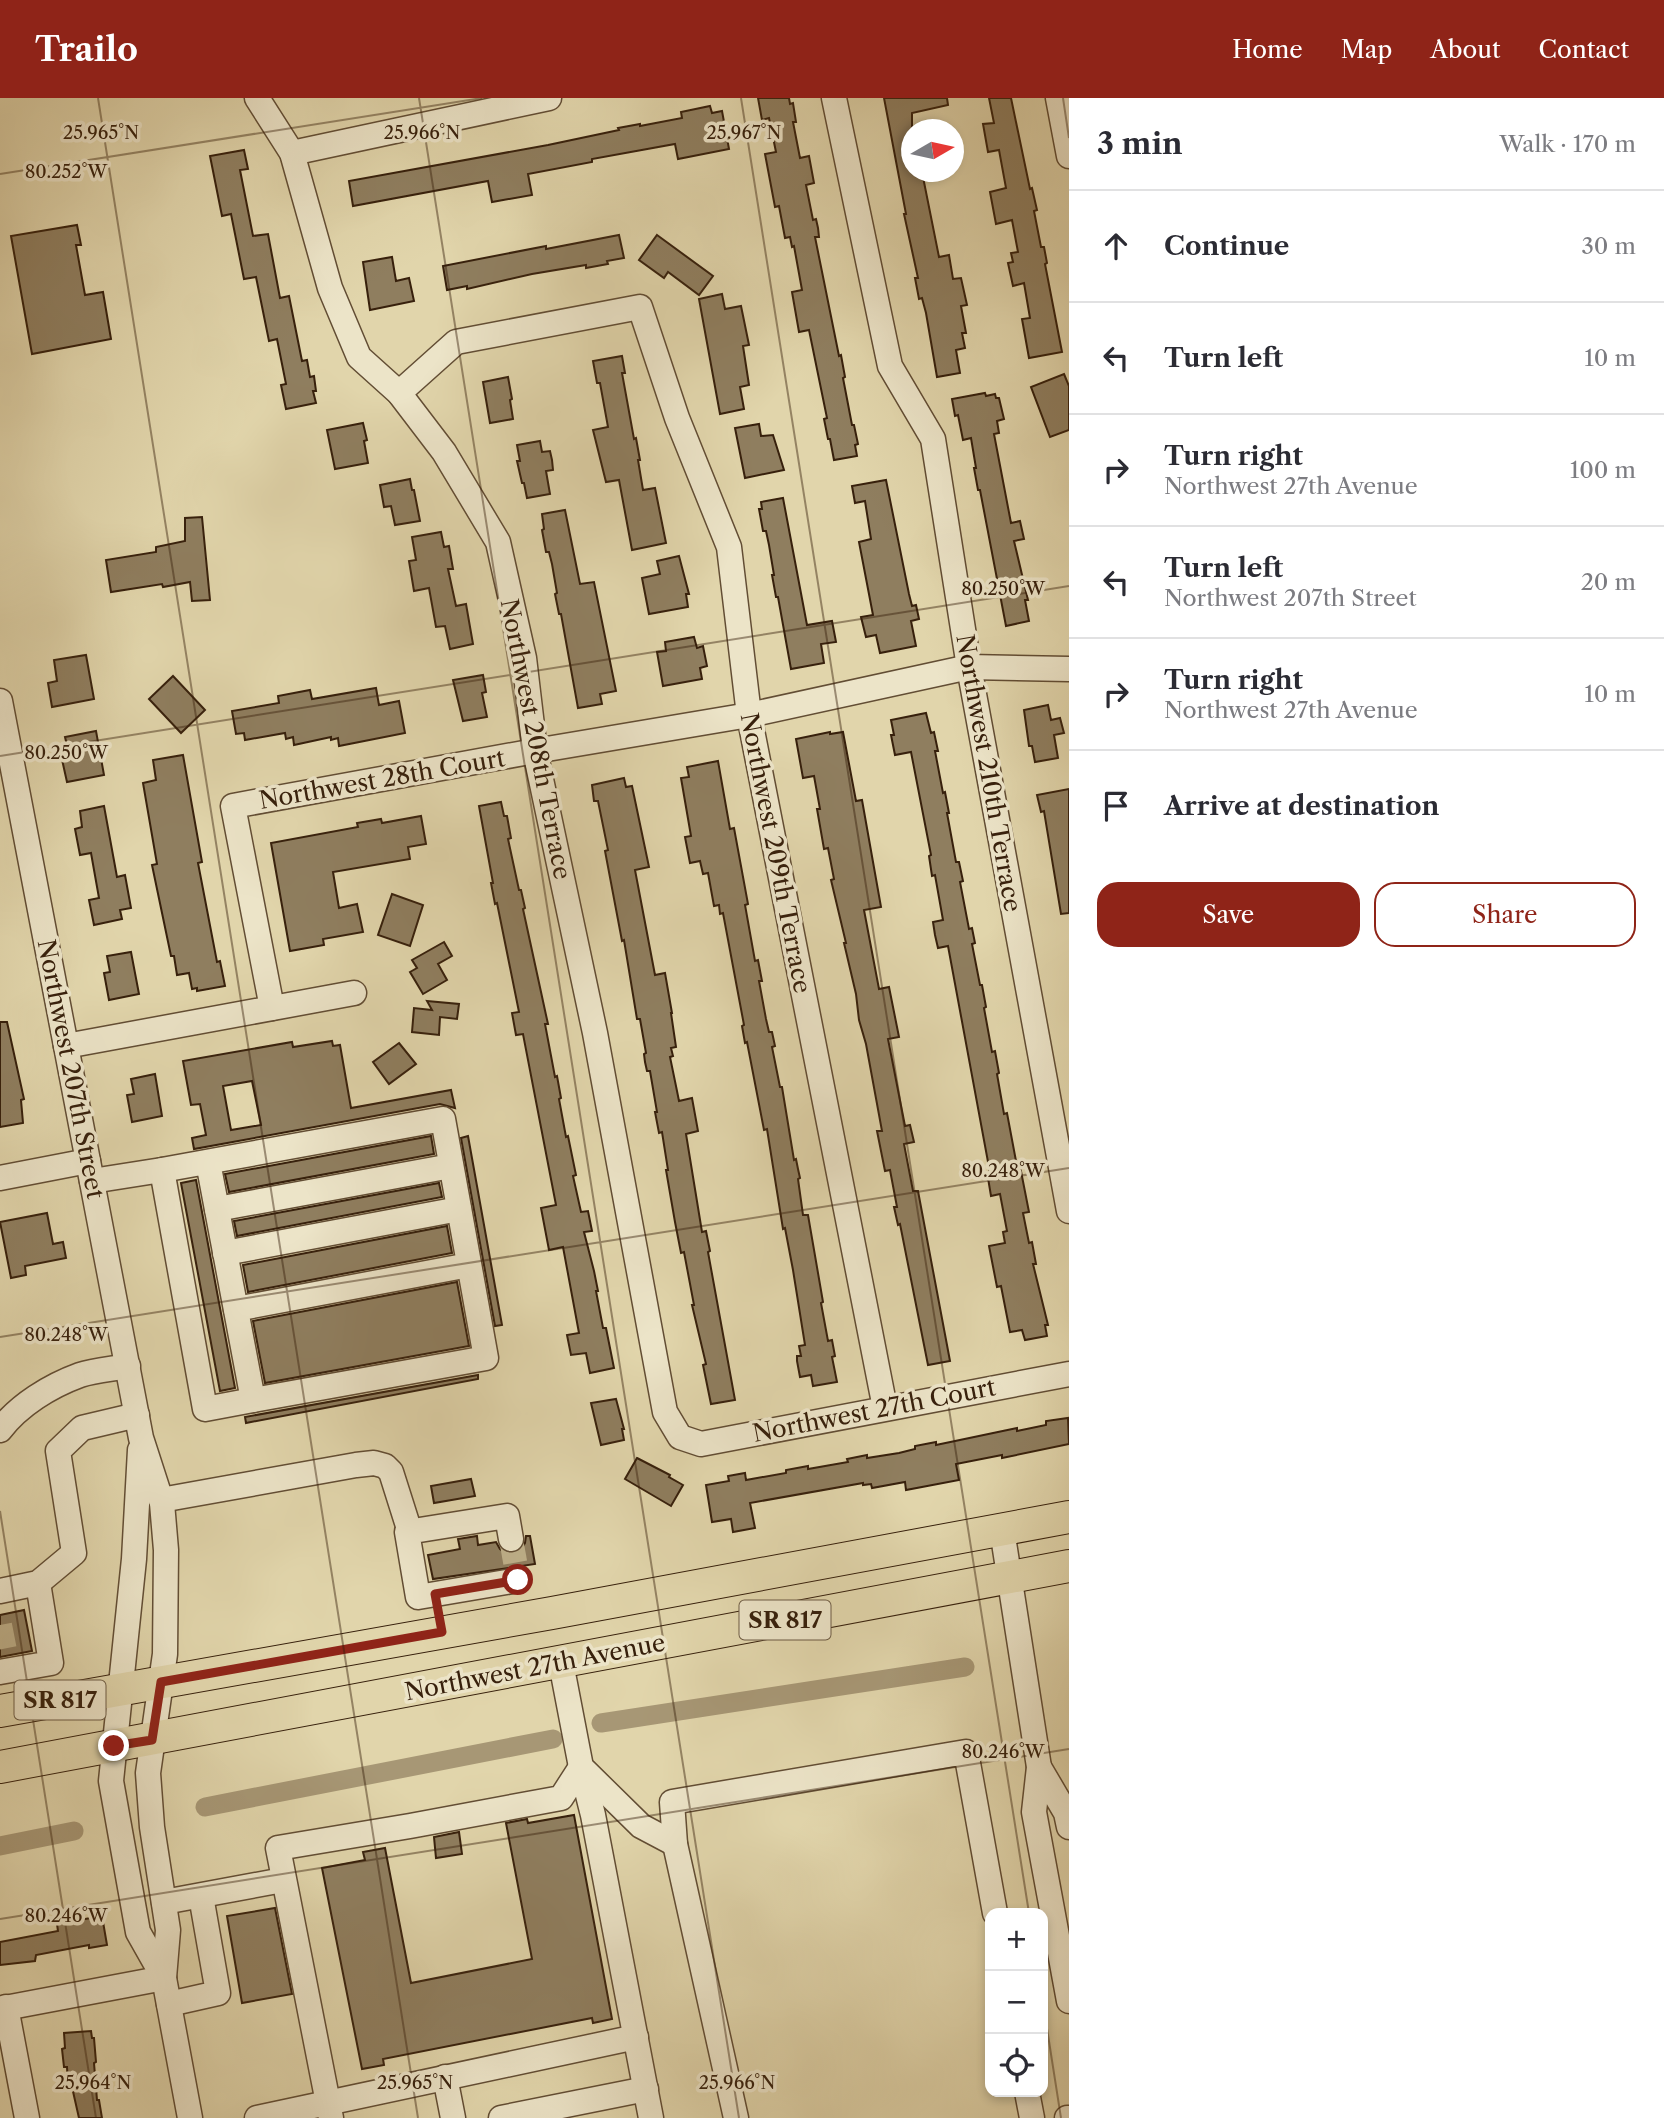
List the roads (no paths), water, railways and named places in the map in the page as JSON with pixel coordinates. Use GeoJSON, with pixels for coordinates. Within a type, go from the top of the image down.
{"type":"FeatureCollection","features":[{"type":"Feature","properties":{"kind":"main road","name":"Northwest 27th Avenue"},"geometry":{"type":"LineString","coordinates":[[0,1711],[538,1616],[1069,1517]]}},
{"type":"Feature","properties":{"kind":"main road","name":"Northwest 27th Avenue"},"geometry":{"type":"LineString","coordinates":[[0,1768],[1069,1566]]}},
{"type":"Feature","properties":{"kind":"main road"},"geometry":{"type":"LineString","coordinates":[[538,1616],[561,1663]]}},
{"type":"Feature","properties":{"kind":"street","name":"Northwest 208th Terrace"},"geometry":{"type":"LineString","coordinates":[[257,98],[292,152],[330,288],[359,357],[399,393],[444,452],[498,541],[523,658],[535,751],[595,1033],[665,1412],[680,1437]]}},
{"type":"Feature","properties":{"kind":"street"},"geometry":{"type":"LineString","coordinates":[[292,152],[549,98]]}},
{"type":"Feature","properties":{"kind":"street","name":"Northwest 210th Terrace"},"geometry":{"type":"LineString","coordinates":[[834,98],[890,366],[933,439],[969,667],[1069,1211]]}},
{"type":"Feature","properties":{"kind":"street"},"geometry":{"type":"LineString","coordinates":[[1058,98],[1069,156]]}},
{"type":"Feature","properties":{"kind":"street","name":"Northwest 209th Terrace"},"geometry":{"type":"LineString","coordinates":[[399,393],[456,342],[640,307],[677,418],[729,547],[749,715],[885,1408]]}},
{"type":"Feature","properties":{"kind":"street","name":"Northwest 28th Court"},"geometry":{"type":"LineString","coordinates":[[272,1008],[233,806],[749,715],[969,667],[1069,669]]}},
{"type":"Feature","properties":{"kind":"street","name":"Northwest 207th Street"},"geometry":{"type":"LineString","coordinates":[[0,701],[3,733],[139,1426],[161,1500],[166,1550],[165,1654],[148,1773],[152,1827],[168,1930],[164,1978],[190,2118]]}},
{"type":"Feature","properties":{"kind":"street"},"geometry":{"type":"LineString","coordinates":[[66,1046],[354,993]]}},
{"type":"Feature","properties":{"kind":"street"},"geometry":{"type":"LineString","coordinates":[[0,1178],[90,1171],[162,1170],[443,1119],[486,1358],[205,1409],[162,1170]]}},
{"type":"Feature","properties":{"kind":"street"},"geometry":{"type":"LineString","coordinates":[[208,1162],[253,1400]]}},
{"type":"Feature","properties":{"kind":"street"},"geometry":{"type":"LineString","coordinates":[[217,1209],[451,1166]]}},
{"type":"Feature","properties":{"kind":"street"},"geometry":{"type":"LineString","coordinates":[[225,1253],[459,1209]]}},
{"type":"Feature","properties":{"kind":"street"},"geometry":{"type":"LineString","coordinates":[[236,1309],[469,1265]]}},
{"type":"Feature","properties":{"kind":"street"},"geometry":{"type":"LineString","coordinates":[[4,1418],[54,1386],[82,1374],[128,1366]]}},
{"type":"Feature","properties":{"kind":"street","name":"Northwest 27th Court"},"geometry":{"type":"LineString","coordinates":[[680,1437],[701,1444],[1069,1374]]}},
{"type":"Feature","properties":{"kind":"street"},"geometry":{"type":"LineString","coordinates":[[0,1591],[38,1583],[74,1553],[58,1451],[82,1428],[139,1426]]}},
{"type":"Feature","properties":{"kind":"street","name":"Northwest 207th Street"},"geometry":{"type":"LineString","coordinates":[[139,1426],[134,1559],[111,1781],[138,1932],[164,1978]]}},
{"type":"Feature","properties":{"kind":"street"},"geometry":{"type":"LineString","coordinates":[[161,1500],[315,1471],[374,1463],[385,1466],[391,1472],[410,1532]]}},
{"type":"Feature","properties":{"kind":"street"},"geometry":{"type":"LineString","coordinates":[[511,1539],[507,1516],[407,1532],[418,1597],[517,1573],[538,1616]]}},
{"type":"Feature","properties":{"kind":"street"},"geometry":{"type":"LineString","coordinates":[[1002,1530],[1039,1767],[1034,1812],[1069,2001]]}},
{"type":"Feature","properties":{"kind":"street"},"geometry":{"type":"LineString","coordinates":[[5,1668],[51,1663],[38,1583]]}},
{"type":"Feature","properties":{"kind":"street"},"geometry":{"type":"LineString","coordinates":[[435,1594],[442,1632]]}},
{"type":"Feature","properties":{"kind":"street"},"geometry":{"type":"LineString","coordinates":[[561,1663],[651,2118]]}},
{"type":"Feature","properties":{"kind":"street"},"geometry":{"type":"LineString","coordinates":[[736,2118],[675,1844],[672,1802],[966,1752],[994,1908]]}},
{"type":"Feature","properties":{"kind":"street"},"geometry":{"type":"LineString","coordinates":[[582,1767],[641,1826],[675,1844]]}},
{"type":"Feature","properties":{"kind":"street"},"geometry":{"type":"LineString","coordinates":[[329,2110],[278,1848],[561,1798],[582,1767]]}},
{"type":"Feature","properties":{"kind":"street"},"geometry":{"type":"LineString","coordinates":[[1039,1767],[1066,1813],[1069,1828]]}},
{"type":"Feature","properties":{"kind":"street"},"geometry":{"type":"LineString","coordinates":[[164,1902],[283,1880]]}},
{"type":"Feature","properties":{"kind":"street"},"geometry":{"type":"LineString","coordinates":[[169,2004],[218,1993],[201,1896]]}},
{"type":"Feature","properties":{"kind":"street"},"geometry":{"type":"LineString","coordinates":[[27,2118],[3,2008],[164,1978]]}},
{"type":"Feature","properties":{"kind":"street"},"geometry":{"type":"LineString","coordinates":[[257,2118],[329,2110],[445,2077],[636,2037]]}},
{"type":"Feature","properties":{"kind":"street"},"geometry":{"type":"LineString","coordinates":[[445,2077],[453,2118]]}},
{"type":"Feature","properties":{"kind":"street"},"geometry":{"type":"LineString","coordinates":[[502,2118],[646,2089]]}},
{"type":"Feature","properties":{"kind":"street"},"geometry":{"type":"LineString","coordinates":[[1028,2097],[1032,2118]]}},
{"type":"Feature","properties":{"kind":"waterway"},"geometry":{"type":"LineString","coordinates":[[601,1723],[965,1667]]}},
{"type":"Feature","properties":{"kind":"waterway"},"geometry":{"type":"LineString","coordinates":[[205,1807],[553,1739]]}},
{"type":"Feature","properties":{"kind":"waterway"},"geometry":{"type":"LineString","coordinates":[[0,1846],[74,1831]]}},
{"type":"Feature","properties":{"kind":"tunnel"},"geometry":{"type":"LineString","coordinates":[[511,1539],[516,1567]]}},
{"type":"Feature","properties":{"kind":"tunnel"},"geometry":{"type":"LineString","coordinates":[[0,1625],[7,1661]]}}]}
